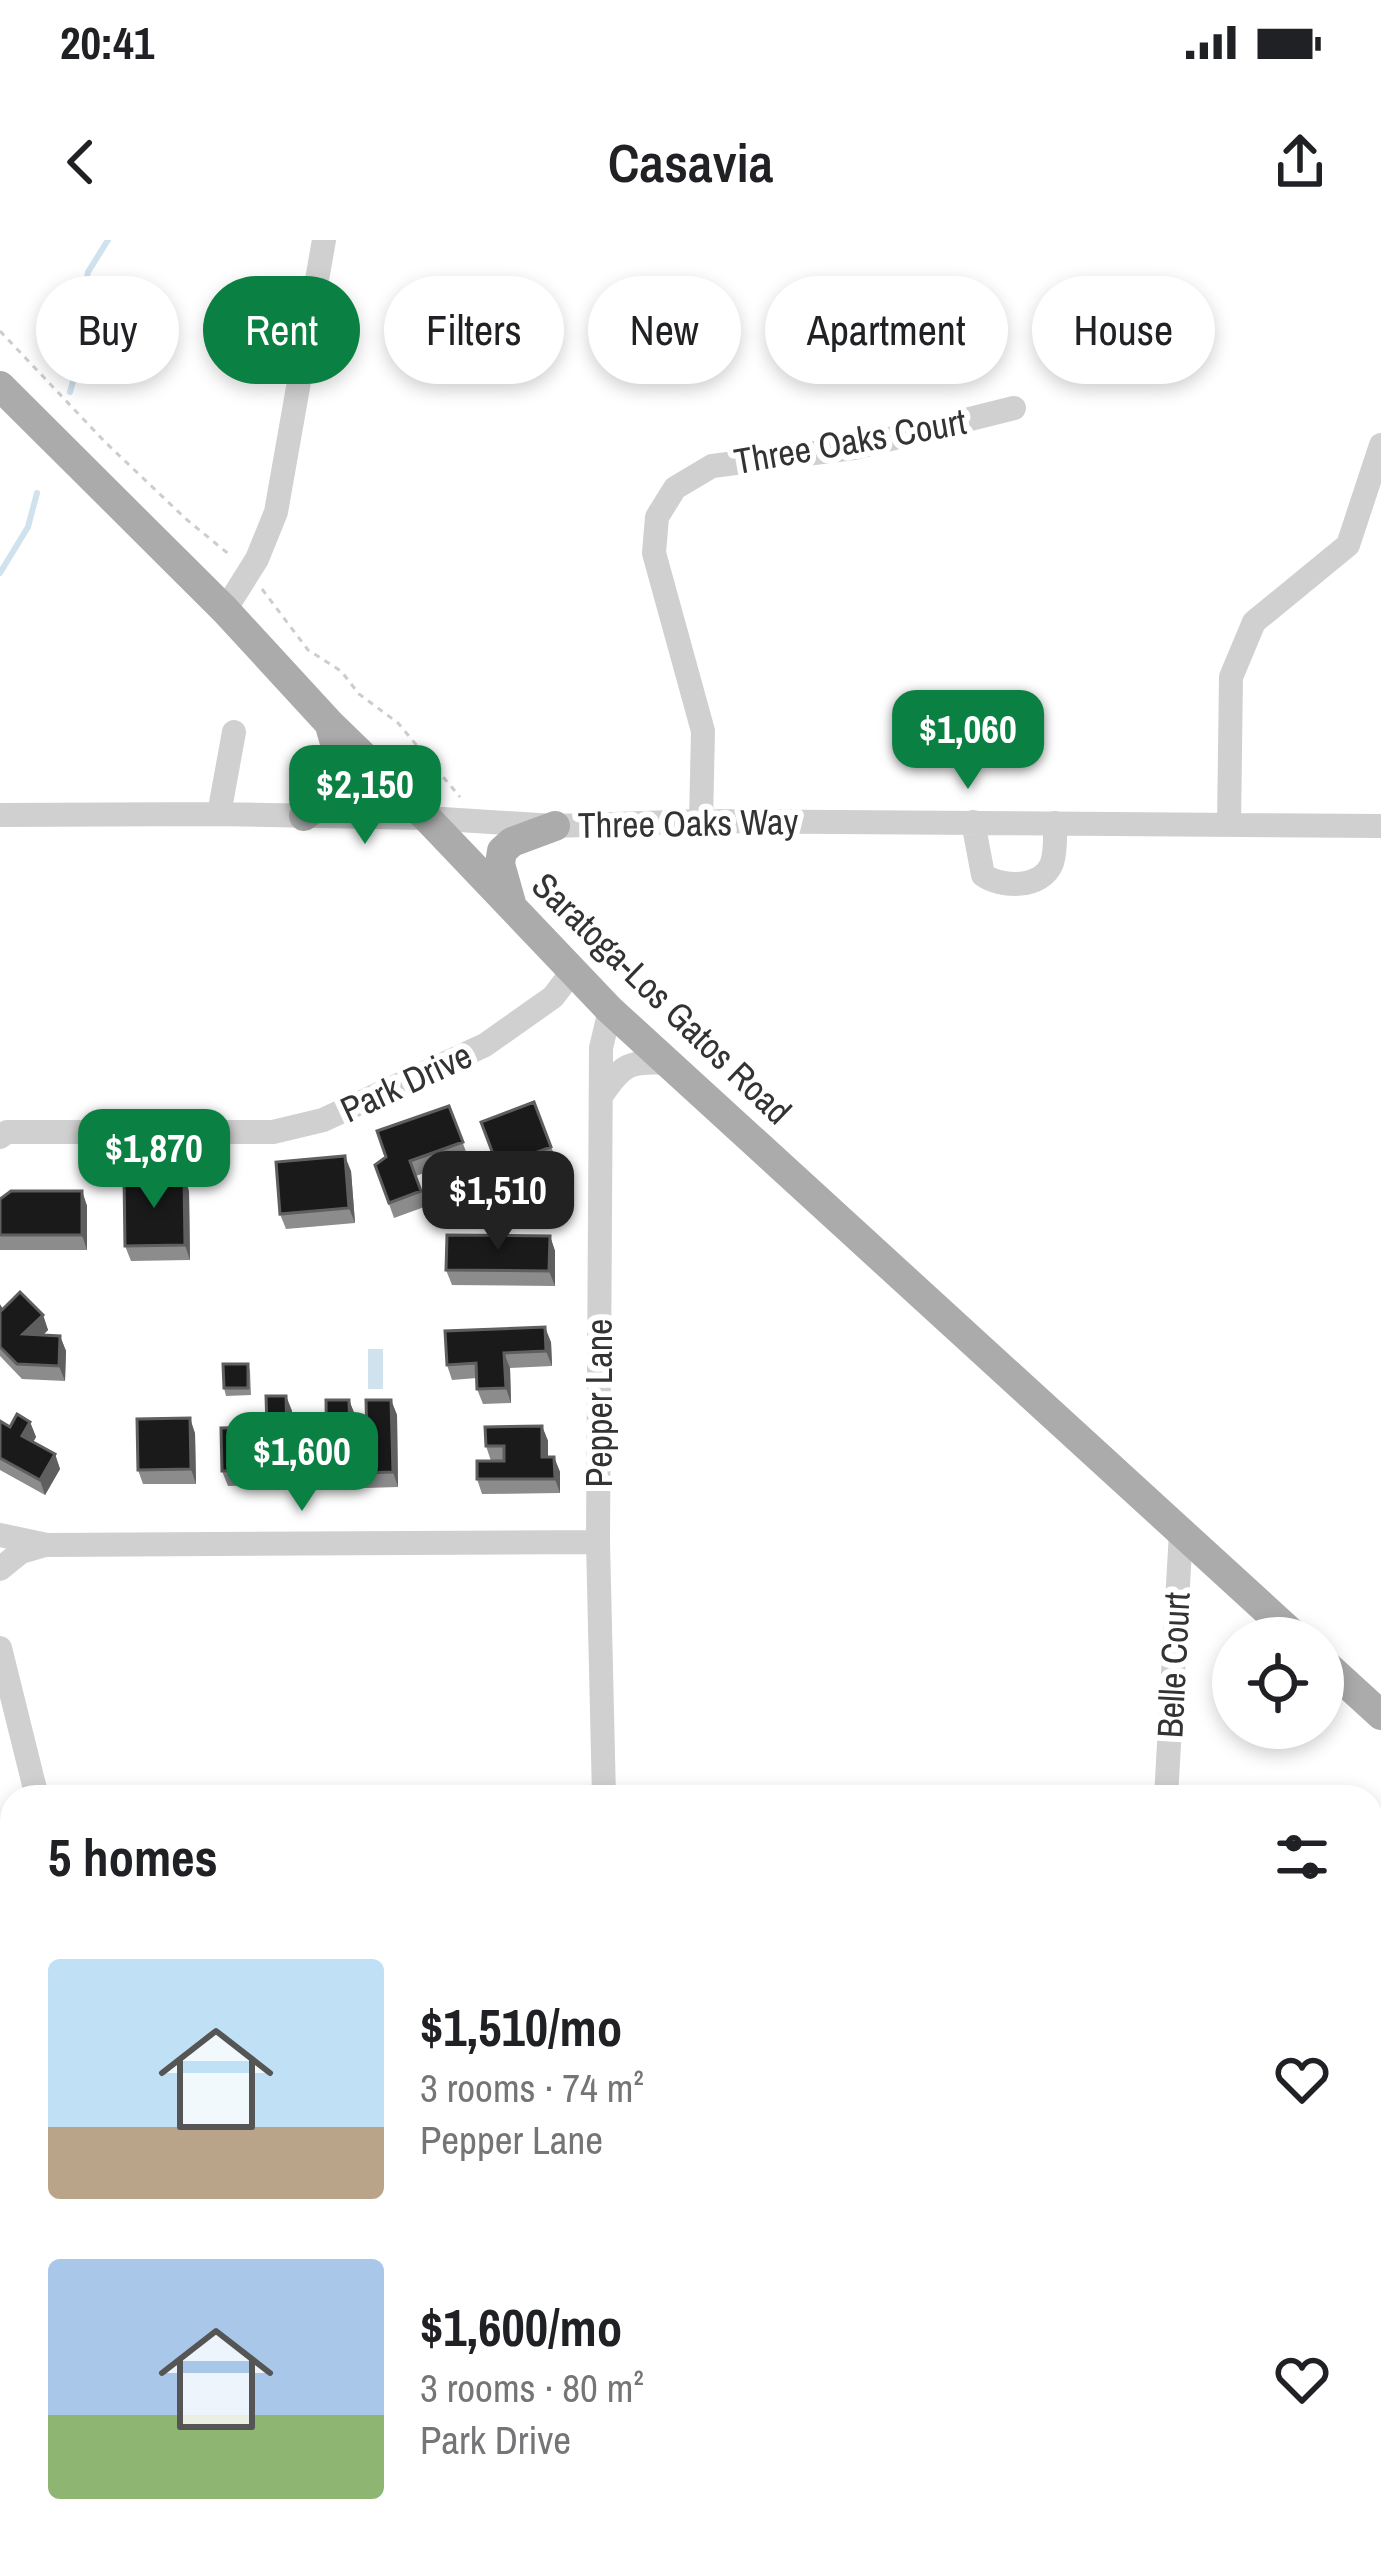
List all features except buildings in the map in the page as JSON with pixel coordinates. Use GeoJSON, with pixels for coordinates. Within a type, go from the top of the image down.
{"type":"FeatureCollection","features":[{"type":"Feature","properties":{"kind":"main road","name":"Saratoga-Los Gatos Road"},"geometry":{"type":"LineString","coordinates":[[0,386],[225,610],[610,1010],[1274,1617]]}},
{"type":"Feature","properties":{"kind":"main road"},"geometry":{"type":"LineString","coordinates":[[304,816],[336,792],[340,760],[329,723]]}},
{"type":"Feature","properties":{"kind":"main road"},"geometry":{"type":"LineString","coordinates":[[512,909],[500,864],[502,851],[512,842],[555,826]]}},
{"type":"Feature","properties":{"kind":"main road"},"geometry":{"type":"LineString","coordinates":[[1344,1681],[1381,1714]]}},
{"type":"Feature","properties":{"kind":"street"},"geometry":{"type":"LineString","coordinates":[[225,610],[257,559],[276,512],[324,240]]}},
{"type":"Feature","properties":{"kind":"street","name":"Three Oaks Court"},"geometry":{"type":"LineString","coordinates":[[701,821],[703,731],[654,553],[657,518],[675,488],[712,466],[854,448],[1014,409]]}},
{"type":"Feature","properties":{"kind":"street"},"geometry":{"type":"LineString","coordinates":[[1228,825],[1231,677],[1254,622],[1348,545],[1381,445]]}},
{"type":"Feature","properties":{"kind":"street"},"geometry":{"type":"LineString","coordinates":[[219,814],[234,732]]}},
{"type":"Feature","properties":{"kind":"street","name":"Three Oaks Way"},"geometry":{"type":"LineString","coordinates":[[0,815],[427,818],[555,826],[701,821],[1381,826]]}},
{"type":"Feature","properties":{"kind":"street"},"geometry":{"type":"LineString","coordinates":[[973,823],[983,875],[994,884],[1032,882],[1046,872],[1052,864],[1055,823]]}},
{"type":"Feature","properties":{"kind":"street","name":"Park Drive"},"geometry":{"type":"LineString","coordinates":[[0,1137],[7,1132],[273,1132],[323,1120],[485,1045],[553,997],[572,972]]}},
{"type":"Feature","properties":{"kind":"street","name":"Pepper Lane"},"geometry":{"type":"LineString","coordinates":[[604,1785],[598,1542],[601,1048],[610,1010]]}},
{"type":"Feature","properties":{"kind":"street"},"geometry":{"type":"LineString","coordinates":[[601,1097],[616,1073],[635,1061],[668,1063]]}},
{"type":"Feature","properties":{"kind":"street","name":"Belle Court"},"geometry":{"type":"LineString","coordinates":[[1167,1785],[1180,1532]]}},
{"type":"Feature","properties":{"kind":"street"},"geometry":{"type":"LineString","coordinates":[[0,1535],[47,1544],[598,1542]]}},
{"type":"Feature","properties":{"kind":"street"},"geometry":{"type":"LineString","coordinates":[[0,1568],[21,1552],[47,1544]]}},
{"type":"Feature","properties":{"kind":"street"},"geometry":{"type":"LineString","coordinates":[[0,1648],[34,1785]]}},
{"type":"Feature","properties":{"kind":"water"},"geometry":{"type":"Polygon","coordinates":[[[368,1349],[383,1349],[383,1389],[368,1389],[368,1349]]]}},
{"type":"Feature","properties":{"kind":"waterway"},"geometry":{"type":"LineString","coordinates":[[70,392],[80,357],[104,324],[83,297],[88,272],[108,240]]}},
{"type":"Feature","properties":{"kind":"waterway"},"geometry":{"type":"LineString","coordinates":[[0,573],[28,527],[37,493]]}}]}
